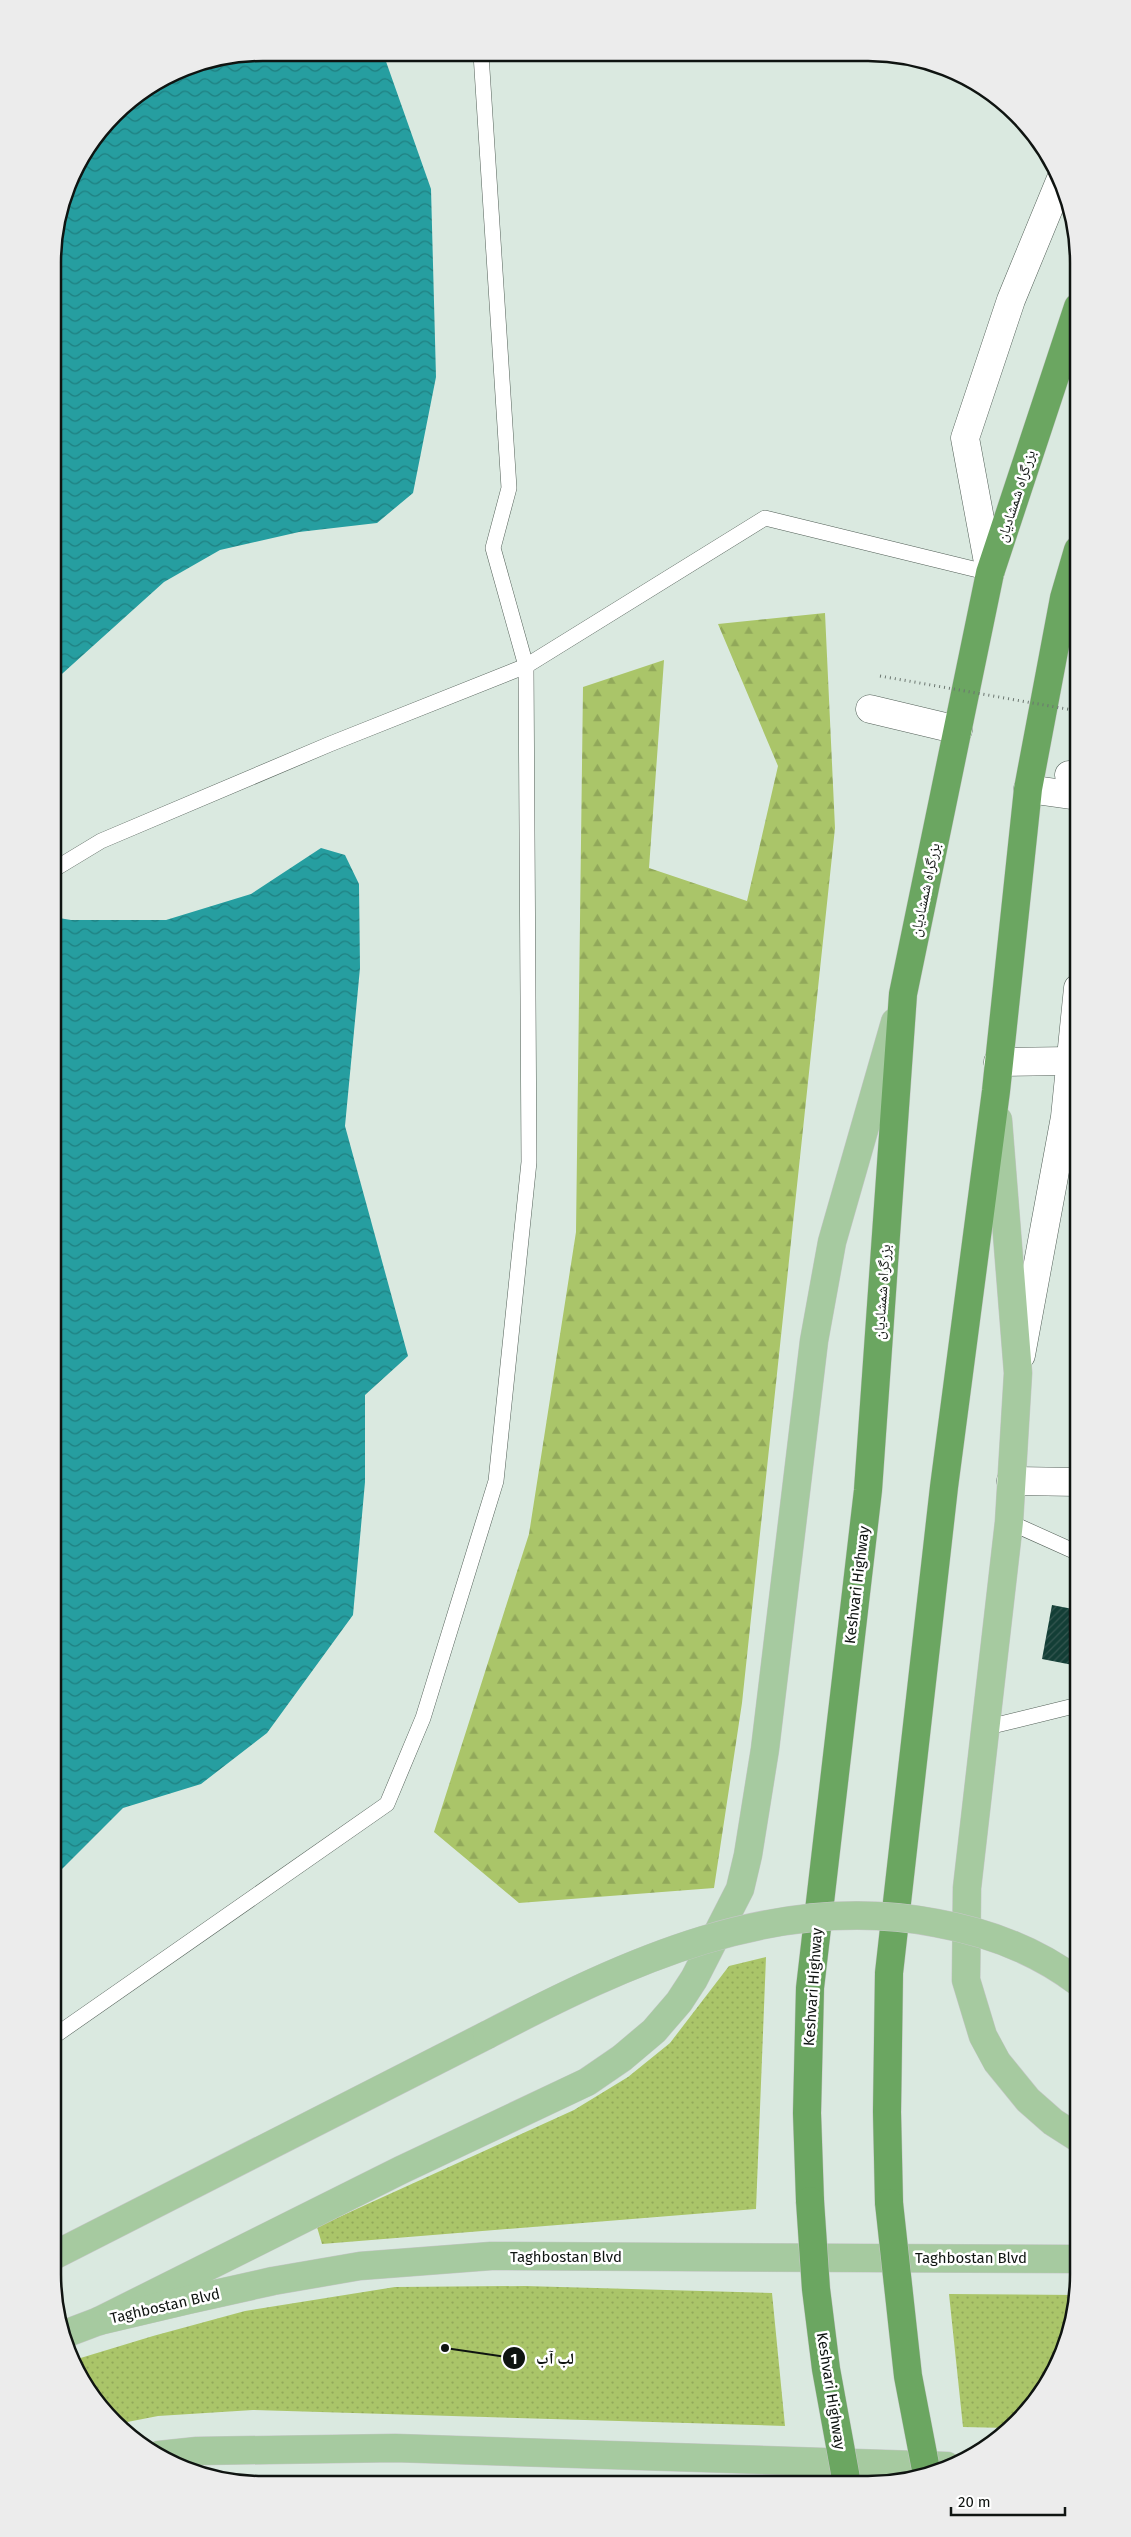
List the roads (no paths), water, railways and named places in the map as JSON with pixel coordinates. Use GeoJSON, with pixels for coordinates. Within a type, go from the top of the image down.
{"type":"FeatureCollection","features":[{"type":"Feature","properties":{"kind":"highway","name":"بزرگراه شمشادیان"},"geometry":{"type":"LineString","coordinates":[[868,1490],[903,994],[990,574],[1070,331]]}},
{"type":"Feature","properties":{"kind":"highway"},"geometry":{"type":"LineString","coordinates":[[925,2467],[908,2376],[889,2203],[887,2112],[889,1973],[944,1487],[996,1091],[1028,789],[1064,598],[1070,577]]}},
{"type":"Feature","properties":{"kind":"highway","name":"Keshvari Highway"},"geometry":{"type":"LineString","coordinates":[[846,2476],[825,2360],[816,2289],[810,2202],[807,2113],[810,1988],[868,1490]]}},
{"type":"Feature","properties":{"kind":"main road"},"geometry":{"type":"LineString","coordinates":[[990,574],[965,438],[1011,300],[1056,191]]}},
{"type":"Feature","properties":{"kind":"main road"},"geometry":{"type":"LineString","coordinates":[[870,709],[958,730]]}},
{"type":"Feature","properties":{"kind":"main road"},"geometry":{"type":"LineString","coordinates":[[1028,789],[1070,783]]}},
{"type":"Feature","properties":{"kind":"main road"},"geometry":{"type":"LineString","coordinates":[[99,2321],[401,2170],[587,2082],[622,2058],[654,2031],[679,2002],[694,1979],[740,1889],[748,1855],[765,1749],[814,1341],[832,1242],[903,994]]}},
{"type":"Feature","properties":{"kind":"main road"},"geometry":{"type":"LineString","coordinates":[[998,1062],[1070,1061]]}},
{"type":"Feature","properties":{"kind":"main road"},"geometry":{"type":"LineString","coordinates":[[1070,1070],[1065,1117],[1018,1374],[1009,1522],[967,1888],[966,1980],[983,2036],[998,2062],[1028,2100],[1053,2122],[1070,2133]]}},
{"type":"Feature","properties":{"kind":"main road"},"geometry":{"type":"LineString","coordinates":[[996,1091],[1018,1374]]}},
{"type":"Feature","properties":{"kind":"main road"},"geometry":{"type":"LineString","coordinates":[[1011,1481],[1070,1482]]}},
{"type":"Feature","properties":{"kind":"main road"},"geometry":{"type":"LineString","coordinates":[[61,2251],[569,1992],[670,1951],[758,1925],[803,1917],[841,1914],[883,1914],[958,1927],[1003,1941],[1032,1953],[1070,1977]]}},
{"type":"Feature","properties":{"kind":"main road","name":"Taghbostan Blvd"},"geometry":{"type":"LineString","coordinates":[[70,2331],[99,2321],[273,2281],[360,2266],[491,2256],[1070,2259]]}},
{"type":"Feature","properties":{"kind":"main road"},"geometry":{"type":"LineString","coordinates":[[171,2454],[197,2451],[395,2448],[931,2465]]}},
{"type":"Feature","properties":{"kind":"lane"},"geometry":{"type":"LineString","coordinates":[[61,2031],[388,1804],[423,1718],[496,1481],[529,1162],[526,666],[493,548],[509,488],[481,61]]}},
{"type":"Feature","properties":{"kind":"lane"},"geometry":{"type":"LineString","coordinates":[[61,865],[101,841],[330,744],[526,666],[765,518],[990,574]]}},
{"type":"Feature","properties":{"kind":"lane"},"geometry":{"type":"LineString","coordinates":[[1009,1522],[1070,1549]]}},
{"type":"Feature","properties":{"kind":"lane"},"geometry":{"type":"LineString","coordinates":[[984,1728],[1070,1707]]}},
{"type":"Feature","properties":{"kind":"water"},"geometry":{"type":"Polygon","coordinates":[[[263,61],[386,61],[431,189],[436,377],[413,493],[377,523],[299,532],[220,550],[164,582],[61,675],[61,263],[68,211],[82,174],[103,140],[130,111],[162,88],[198,72],[224,65],[263,61]]]}},
{"type":"Feature","properties":{"kind":"water"},"geometry":{"type":"Polygon","coordinates":[[[321,848],[345,855],[359,884],[360,968],[345,1126],[408,1356],[365,1395],[365,1482],[353,1615],[267,1733],[201,1784],[123,1808],[61,1870],[61,918],[71,920],[166,920],[251,894],[321,848]]]}},
{"type":"Feature","properties":{"kind":"place","name":"لب آب"},"geometry":{"type":"Point","coordinates":[445,2348]}}]}
